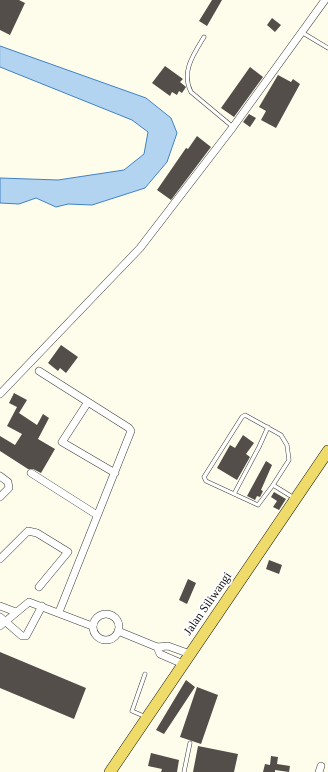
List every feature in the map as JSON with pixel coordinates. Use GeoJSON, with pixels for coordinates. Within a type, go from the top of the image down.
{"type":"FeatureCollection","features":[{"type":"Feature","properties":{"kind":"main road","name":"Jalan Siliwangi"},"geometry":{"type":"LineString","coordinates":[[113,771],[146,717],[328,452]]}},
{"type":"Feature","properties":{"kind":"street"},"geometry":{"type":"LineString","coordinates":[[0,394],[140,248],[303,32],[324,0]]}},
{"type":"Feature","properties":{"kind":"street"},"geometry":{"type":"LineString","coordinates":[[38,371],[132,431],[59,612]]}},
{"type":"Feature","properties":{"kind":"street"},"geometry":{"type":"LineString","coordinates":[[88,402],[62,442],[116,473]]}},
{"type":"Feature","properties":{"kind":"street"},"geometry":{"type":"LineString","coordinates":[[31,473],[97,515]]}},
{"type":"Feature","properties":{"kind":"street"},"geometry":{"type":"LineString","coordinates":[[0,476],[8,482],[9,488],[0,497]]}},
{"type":"Feature","properties":{"kind":"street"},"geometry":{"type":"LineString","coordinates":[[0,559],[28,531],[37,533],[68,552],[81,558]]}},
{"type":"Feature","properties":{"kind":"street"},"geometry":{"type":"LineString","coordinates":[[39,587],[68,552]]}},
{"type":"Feature","properties":{"kind":"street"},"geometry":{"type":"LineString","coordinates":[[42,606],[26,636],[22,636],[1,621],[29,602],[42,606],[59,612],[92,626],[95,634],[105,640],[113,638],[118,631],[117,619],[110,614],[98,616],[92,626]]}},
{"type":"Feature","properties":{"kind":"street"},"geometry":{"type":"LineString","coordinates":[[0,606],[16,612]]}},
{"type":"Feature","properties":{"kind":"street"},"geometry":{"type":"LineString","coordinates":[[118,631],[157,647],[168,646],[190,654]]}},
{"type":"Feature","properties":{"kind":"street"},"geometry":{"type":"LineString","coordinates":[[157,647],[160,654],[183,664]]}},
{"type":"Feature","properties":{"kind":"lane"},"geometry":{"type":"LineString","coordinates":[[303,32],[328,48]]}},
{"type":"Feature","properties":{"kind":"lane"},"geometry":{"type":"LineString","coordinates":[[204,38],[188,65],[188,86],[191,92],[232,127]]}},
{"type":"Feature","properties":{"kind":"lane"},"geometry":{"type":"LineString","coordinates":[[248,416],[281,435],[289,451],[290,460],[273,485],[258,505],[206,481],[204,476],[242,417],[248,416]]}},
{"type":"Feature","properties":{"kind":"lane"},"geometry":{"type":"LineString","coordinates":[[234,494],[268,427]]}},
{"type":"Feature","properties":{"kind":"lane"},"geometry":{"type":"LineString","coordinates":[[273,485],[296,500]]}},
{"type":"Feature","properties":{"kind":"lane"},"geometry":{"type":"LineString","coordinates":[[145,674],[132,711],[146,717]]}},
{"type":"Feature","properties":{"kind":"lane"},"geometry":{"type":"LineString","coordinates":[[184,772],[190,743]]}},
{"type":"Feature","properties":{"kind":"water"},"geometry":{"type":"Polygon","coordinates":[[[0,46],[146,98],[171,118],[177,133],[167,162],[145,188],[92,205],[68,204],[56,207],[36,198],[19,204],[0,203],[0,178],[58,180],[124,170],[144,154],[148,132],[132,120],[0,67],[0,46]]]}},
{"type":"Feature","properties":{"kind":"building"},"geometry":{"type":"Polygon","coordinates":[[[0,0],[19,0],[25,3],[10,35],[0,30],[0,0]]]}},
{"type":"Feature","properties":{"kind":"building"},"geometry":{"type":"Polygon","coordinates":[[[212,0],[222,0],[207,26],[199,21],[212,0]]]}},
{"type":"Feature","properties":{"kind":"building"},"geometry":{"type":"Polygon","coordinates":[[[272,18],[281,25],[275,32],[267,25],[272,18]]]}},
{"type":"Feature","properties":{"kind":"building"},"geometry":{"type":"Polygon","coordinates":[[[165,66],[183,79],[180,82],[186,87],[182,93],[179,91],[177,95],[172,92],[170,96],[152,83],[165,66]]]}},
{"type":"Feature","properties":{"kind":"building"},"geometry":{"type":"Polygon","coordinates":[[[250,67],[263,77],[234,117],[221,108],[250,67]]]}},
{"type":"Feature","properties":{"kind":"building"},"geometry":{"type":"Polygon","coordinates":[[[278,75],[291,82],[293,79],[300,84],[276,128],[261,120],[266,111],[259,107],[278,75]]]}},
{"type":"Feature","properties":{"kind":"building"},"geometry":{"type":"Polygon","coordinates":[[[249,114],[256,118],[250,127],[243,122],[249,114]]]}},
{"type":"Feature","properties":{"kind":"building"},"geometry":{"type":"Polygon","coordinates":[[[197,136],[211,147],[171,200],[157,190],[186,148],[188,149],[197,136]]]}},
{"type":"Feature","properties":{"kind":"building"},"geometry":{"type":"Polygon","coordinates":[[[61,345],[78,357],[66,373],[60,368],[58,371],[48,363],[61,345]]]}},
{"type":"Feature","properties":{"kind":"building"},"geometry":{"type":"Polygon","coordinates":[[[14,393],[27,400],[19,413],[37,425],[43,414],[49,418],[38,439],[55,449],[41,473],[33,469],[28,469],[0,451],[0,436],[15,445],[22,434],[7,426],[17,407],[9,403],[14,393]]]}},
{"type":"Feature","properties":{"kind":"building"},"geometry":{"type":"Polygon","coordinates":[[[243,435],[254,443],[246,454],[250,457],[237,480],[217,468],[230,445],[235,448],[243,435]]]}},
{"type":"Feature","properties":{"kind":"building"},"geometry":{"type":"Polygon","coordinates":[[[266,461],[272,465],[261,490],[263,491],[260,497],[257,496],[255,500],[247,496],[266,461]]]}},
{"type":"Feature","properties":{"kind":"building"},"geometry":{"type":"Polygon","coordinates":[[[274,492],[286,499],[279,510],[273,507],[277,501],[271,497],[274,492]]]}},
{"type":"Feature","properties":{"kind":"building"},"geometry":{"type":"Polygon","coordinates":[[[269,560],[282,565],[279,574],[266,569],[269,560]]]}},
{"type":"Feature","properties":{"kind":"building"},"geometry":{"type":"Polygon","coordinates":[[[188,579],[196,583],[187,604],[179,600],[188,579]]]}},
{"type":"Feature","properties":{"kind":"building"},"geometry":{"type":"Polygon","coordinates":[[[0,652],[86,688],[74,719],[0,688],[0,652]]]}},
{"type":"Feature","properties":{"kind":"building"},"geometry":{"type":"Polygon","coordinates":[[[186,680],[195,687],[164,734],[156,730],[186,680]]]}},
{"type":"Feature","properties":{"kind":"building"},"geometry":{"type":"Polygon","coordinates":[[[197,687],[218,695],[201,744],[180,737],[197,687]]]}},
{"type":"Feature","properties":{"kind":"building"},"geometry":{"type":"Polygon","coordinates":[[[198,746],[238,754],[234,772],[193,772],[198,746]]]}},
{"type":"Feature","properties":{"kind":"building"},"geometry":{"type":"Polygon","coordinates":[[[151,753],[179,760],[177,772],[161,772],[162,769],[148,766],[151,753]]]}},
{"type":"Feature","properties":{"kind":"building"},"geometry":{"type":"Polygon","coordinates":[[[271,756],[278,757],[277,764],[290,766],[289,772],[275,770],[275,772],[263,772],[265,764],[270,765],[271,756]]]}}]}
